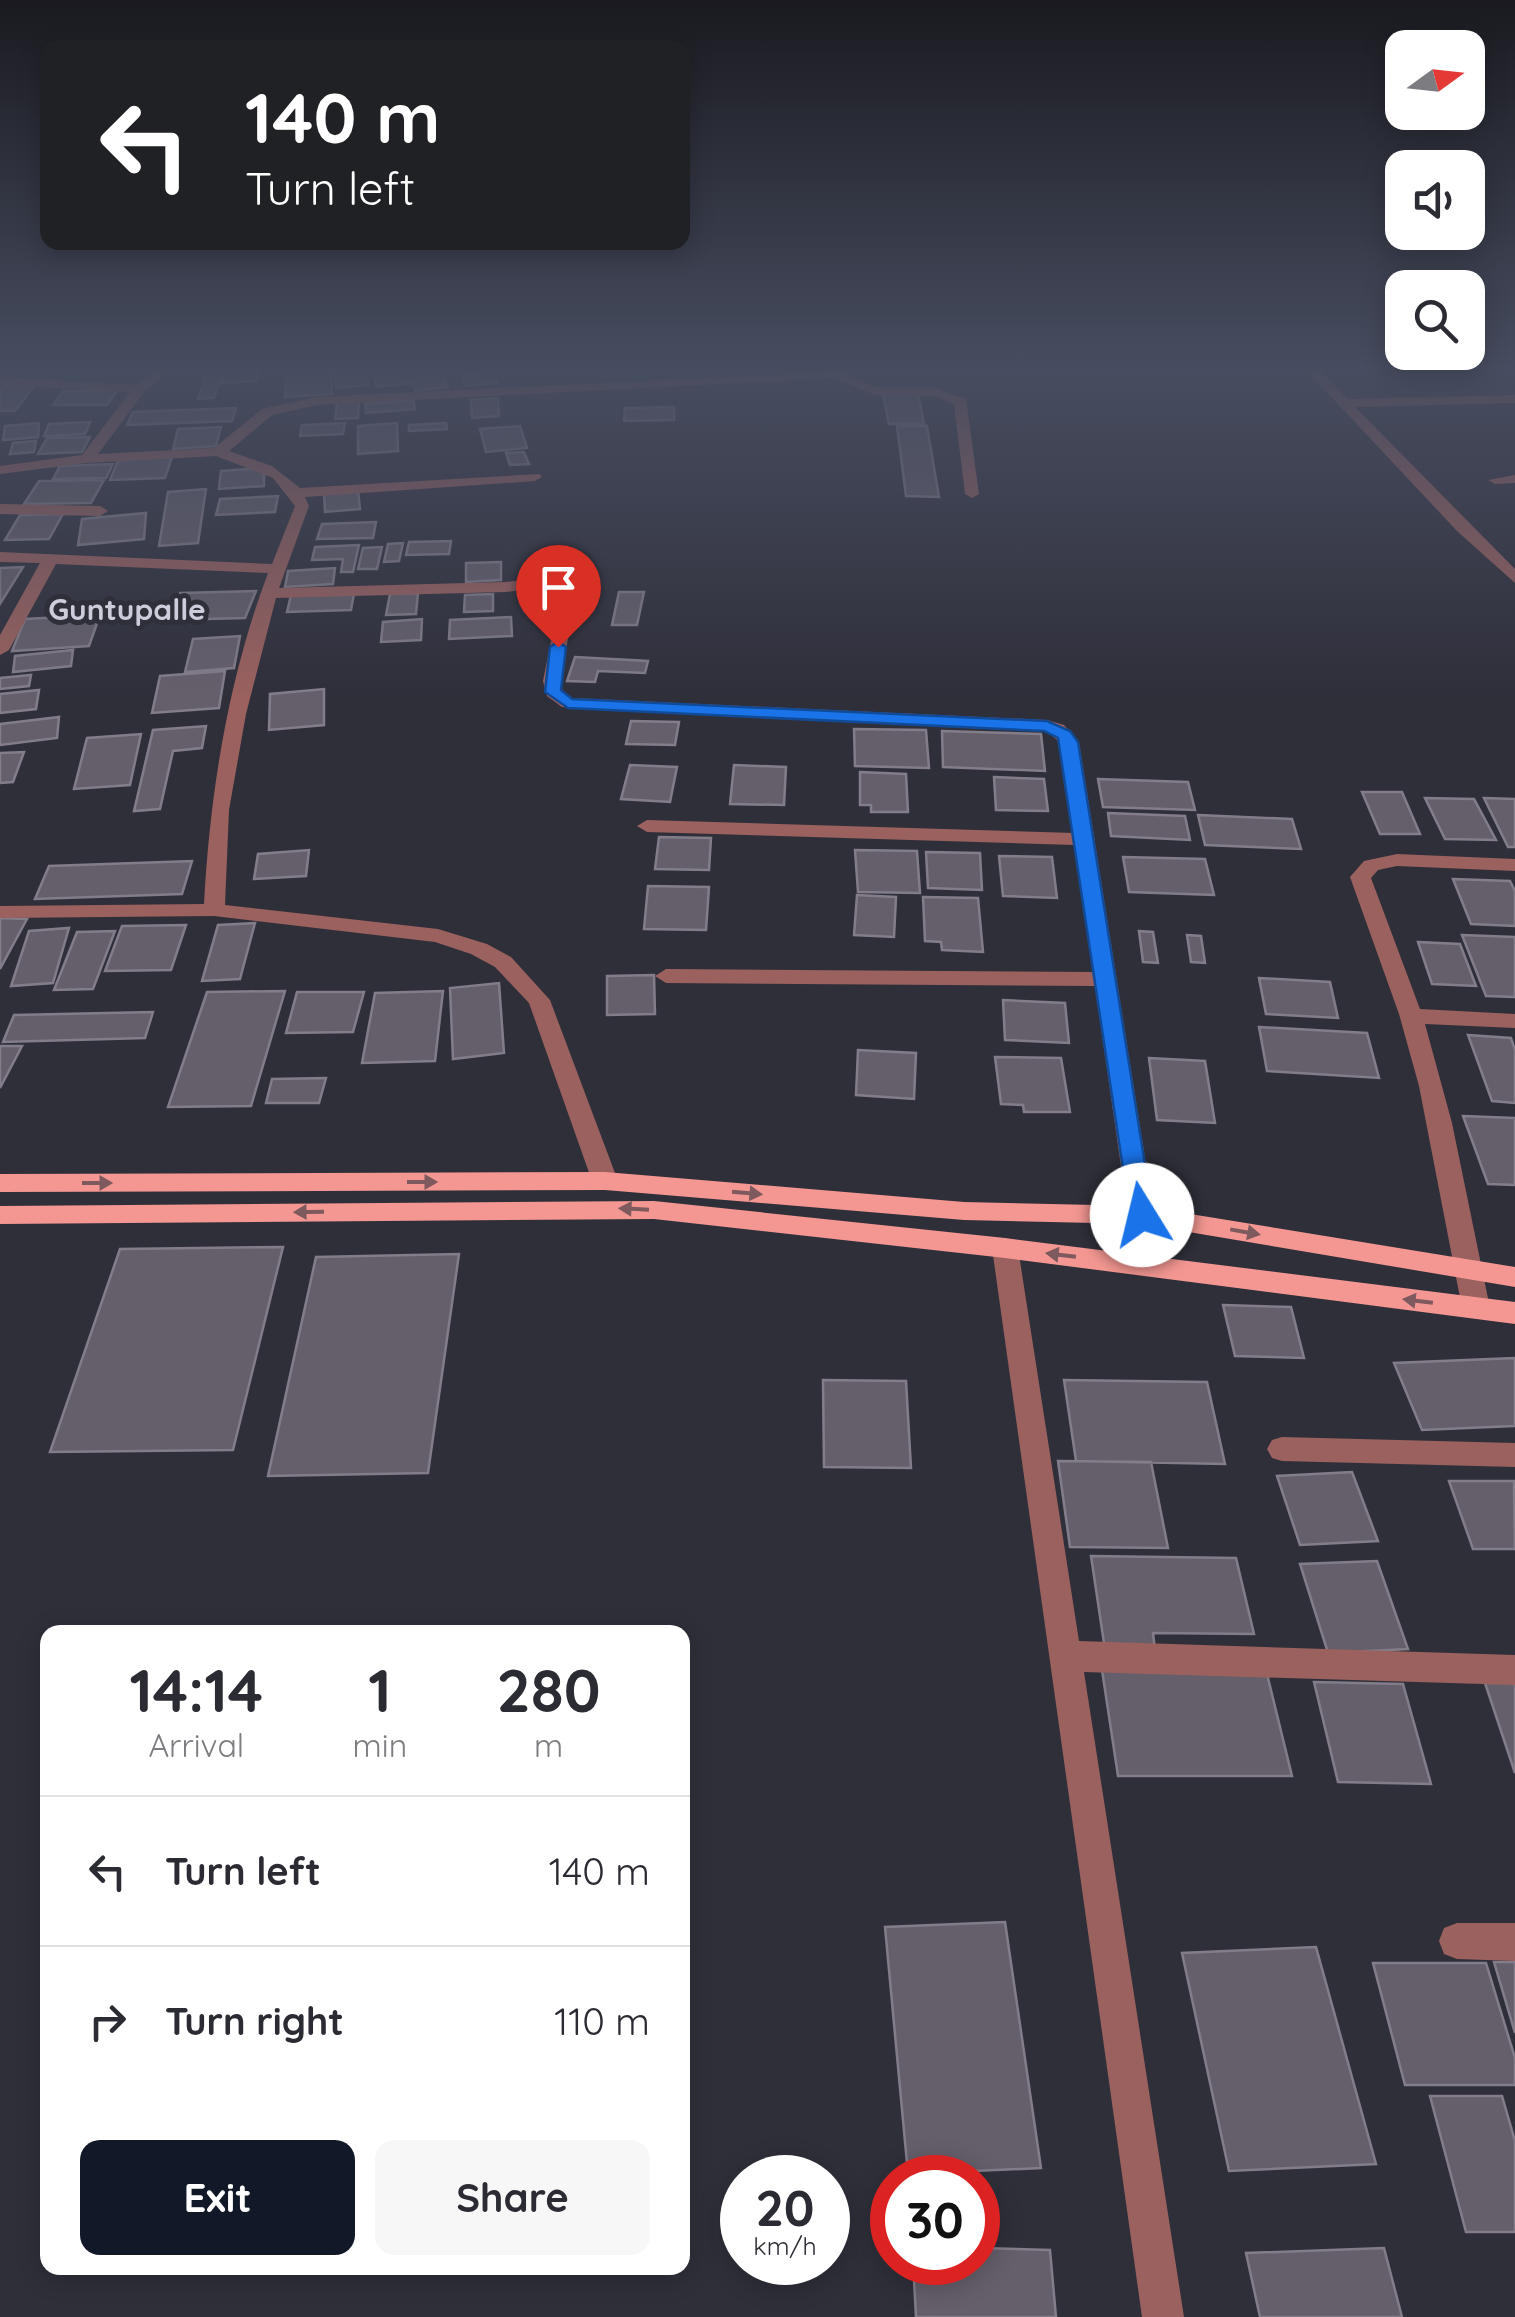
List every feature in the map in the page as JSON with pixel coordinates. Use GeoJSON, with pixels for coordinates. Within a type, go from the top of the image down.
{"type":"FeatureCollection","features":[{"type":"Feature","properties":{"kind":"main road"},"geometry":{"type":"LineString","coordinates":[[0,1183],[605,1181],[964,1212],[1142,1215],[1515,1277]]}},
{"type":"Feature","properties":{"kind":"main road"},"geometry":{"type":"LineString","coordinates":[[0,1215],[606,1208],[719,1216],[1006,1248],[1515,1313]]}},
{"type":"Feature","properties":{"kind":"street"},"geometry":{"type":"LineString","coordinates":[[214,910],[219,810],[241,696],[277,568],[302,506],[298,493],[281,479]]}},
{"type":"Feature","properties":{"kind":"street"},"geometry":{"type":"LineString","coordinates":[[298,493],[503,479]]}},
{"type":"Feature","properties":{"kind":"street"},"geometry":{"type":"LineString","coordinates":[[970,479],[972,494]]}},
{"type":"Feature","properties":{"kind":"street"},"geometry":{"type":"LineString","coordinates":[[1418,479],[1464,532],[1515,578]]}},
{"type":"Feature","properties":{"kind":"street"},"geometry":{"type":"LineString","coordinates":[[1495,480],[1512,479]]}},
{"type":"Feature","properties":{"kind":"street"},"geometry":{"type":"LineString","coordinates":[[0,509],[100,511]]}},
{"type":"Feature","properties":{"kind":"street"},"geometry":{"type":"LineString","coordinates":[[576,556],[552,681],[553,692],[568,703],[1047,726],[1057,729],[1070,742],[1142,1215]]}},
{"type":"Feature","properties":{"kind":"street"},"geometry":{"type":"LineString","coordinates":[[0,558],[277,568]]}},
{"type":"Feature","properties":{"kind":"street"},"geometry":{"type":"LineString","coordinates":[[0,650],[49,562]]}},
{"type":"Feature","properties":{"kind":"street"},"geometry":{"type":"LineString","coordinates":[[269,594],[506,587],[572,579]]}},
{"type":"Feature","properties":{"kind":"street"},"geometry":{"type":"LineString","coordinates":[[648,826],[1084,839]]}},
{"type":"Feature","properties":{"kind":"street"},"geometry":{"type":"LineString","coordinates":[[1476,1308],[1447,1152],[1411,1016],[1360,876],[1371,865],[1397,860],[1515,865]]}},
{"type":"Feature","properties":{"kind":"street"},"geometry":{"type":"LineString","coordinates":[[0,912],[214,910],[456,939],[502,962],[538,1000],[605,1181]]}},
{"type":"Feature","properties":{"kind":"street"},"geometry":{"type":"LineString","coordinates":[[666,976],[1106,979]]}},
{"type":"Feature","properties":{"kind":"street"},"geometry":{"type":"LineString","coordinates":[[1411,1016],[1515,1021]]}},
{"type":"Feature","properties":{"kind":"street"},"geometry":{"type":"LineString","coordinates":[[1006,1248],[1163,2317]]}},
{"type":"Feature","properties":{"kind":"street"},"geometry":{"type":"LineString","coordinates":[[1282,1450],[1515,1454]]}},
{"type":"Feature","properties":{"kind":"street"},"geometry":{"type":"LineString","coordinates":[[1068,1656],[1515,1670]]}},
{"type":"Feature","properties":{"kind":"street"},"geometry":{"type":"LineString","coordinates":[[1458,1941],[1515,1942]]}},
{"type":"Feature","properties":{"kind":"building"},"geometry":{"type":"Polygon","coordinates":[[[220,479],[264,479],[264,486],[219,489],[220,479]]]}},
{"type":"Feature","properties":{"kind":"building"},"geometry":{"type":"Polygon","coordinates":[[[904,479],[936,479],[939,497],[906,496],[904,479]]]}},
{"type":"Feature","properties":{"kind":"building"},"geometry":{"type":"Polygon","coordinates":[[[104,480],[91,503],[24,504],[39,481],[104,480]]]}},
{"type":"Feature","properties":{"kind":"building"},"geometry":{"type":"Polygon","coordinates":[[[206,489],[198,543],[159,546],[168,492],[206,489]]]}},
{"type":"Feature","properties":{"kind":"building"},"geometry":{"type":"Polygon","coordinates":[[[358,490],[360,509],[325,512],[324,493],[358,490]]]}},
{"type":"Feature","properties":{"kind":"building"},"geometry":{"type":"Polygon","coordinates":[[[278,496],[275,512],[216,515],[220,499],[278,496]]]}},
{"type":"Feature","properties":{"kind":"building"},"geometry":{"type":"Polygon","coordinates":[[[146,513],[144,539],[78,545],[82,519],[146,513]]]}},
{"type":"Feature","properties":{"kind":"building"},"geometry":{"type":"Polygon","coordinates":[[[63,514],[49,539],[5,540],[20,515],[63,514]]]}},
{"type":"Feature","properties":{"kind":"building"},"geometry":{"type":"Polygon","coordinates":[[[376,522],[373,538],[317,539],[322,524],[376,522]]]}},
{"type":"Feature","properties":{"kind":"building"},"geometry":{"type":"Polygon","coordinates":[[[451,541],[449,554],[406,555],[409,542],[451,541]]]}},
{"type":"Feature","properties":{"kind":"building"},"geometry":{"type":"Polygon","coordinates":[[[403,543],[399,561],[384,562],[388,544],[403,543]]]}},
{"type":"Feature","properties":{"kind":"building"},"geometry":{"type":"Polygon","coordinates":[[[359,545],[353,572],[341,572],[343,559],[312,560],[315,547],[359,545]]]}},
{"type":"Feature","properties":{"kind":"building"},"geometry":{"type":"Polygon","coordinates":[[[382,547],[377,569],[358,569],[363,548],[382,547]]]}},
{"type":"Feature","properties":{"kind":"building"},"geometry":{"type":"Polygon","coordinates":[[[501,562],[501,580],[466,582],[466,563],[501,562]]]}},
{"type":"Feature","properties":{"kind":"building"},"geometry":{"type":"Polygon","coordinates":[[[23,567],[0,604],[0,568],[23,567]]]}},
{"type":"Feature","properties":{"kind":"building"},"geometry":{"type":"Polygon","coordinates":[[[335,568],[333,584],[285,587],[288,571],[335,568]]]}},
{"type":"Feature","properties":{"kind":"building"},"geometry":{"type":"Polygon","coordinates":[[[256,591],[245,618],[168,620],[180,593],[256,591]]]}},
{"type":"Feature","properties":{"kind":"building"},"geometry":{"type":"Polygon","coordinates":[[[619,592],[644,592],[637,625],[612,625],[619,592]]]}},
{"type":"Feature","properties":{"kind":"building"},"geometry":{"type":"Polygon","coordinates":[[[354,593],[351,610],[287,612],[291,595],[354,593]]]}},
{"type":"Feature","properties":{"kind":"building"},"geometry":{"type":"Polygon","coordinates":[[[418,593],[416,614],[386,615],[390,594],[418,593]]]}},
{"type":"Feature","properties":{"kind":"building"},"geometry":{"type":"Polygon","coordinates":[[[493,594],[493,611],[464,612],[465,595],[493,594]]]}},
{"type":"Feature","properties":{"kind":"building"},"geometry":{"type":"Polygon","coordinates":[[[100,615],[89,646],[12,651],[25,619],[100,615]]]}},
{"type":"Feature","properties":{"kind":"building"},"geometry":{"type":"Polygon","coordinates":[[[511,617],[512,636],[449,639],[450,620],[511,617]]]}},
{"type":"Feature","properties":{"kind":"building"},"geometry":{"type":"Polygon","coordinates":[[[422,619],[421,640],[381,642],[383,622],[422,619]]]}},
{"type":"Feature","properties":{"kind":"building"},"geometry":{"type":"Polygon","coordinates":[[[240,636],[234,668],[185,672],[193,639],[240,636]]]}},
{"type":"Feature","properties":{"kind":"building"},"geometry":{"type":"Polygon","coordinates":[[[73,650],[71,666],[13,672],[15,656],[73,650]]]}},
{"type":"Feature","properties":{"kind":"building"},"geometry":{"type":"Polygon","coordinates":[[[575,657],[648,661],[645,673],[598,671],[595,682],[567,681],[575,657]]]}},
{"type":"Feature","properties":{"kind":"building"},"geometry":{"type":"Polygon","coordinates":[[[225,671],[219,708],[152,713],[160,676],[225,671]]]}},
{"type":"Feature","properties":{"kind":"building"},"geometry":{"type":"Polygon","coordinates":[[[31,675],[29,686],[0,689],[0,678],[31,675]]]}},
{"type":"Feature","properties":{"kind":"building"},"geometry":{"type":"Polygon","coordinates":[[[324,689],[324,725],[269,730],[270,694],[324,689]]]}},
{"type":"Feature","properties":{"kind":"building"},"geometry":{"type":"Polygon","coordinates":[[[39,690],[36,709],[0,713],[0,694],[39,690]]]}},
{"type":"Feature","properties":{"kind":"building"},"geometry":{"type":"Polygon","coordinates":[[[59,717],[57,738],[0,745],[0,724],[59,717]]]}},
{"type":"Feature","properties":{"kind":"building"},"geometry":{"type":"Polygon","coordinates":[[[631,721],[679,722],[675,745],[626,744],[631,721]]]}},
{"type":"Feature","properties":{"kind":"building"},"geometry":{"type":"Polygon","coordinates":[[[206,726],[202,748],[173,751],[160,809],[134,811],[153,730],[206,726]]]}},
{"type":"Feature","properties":{"kind":"building"},"geometry":{"type":"Polygon","coordinates":[[[854,729],[926,730],[929,768],[855,766],[854,729]]]}},
{"type":"Feature","properties":{"kind":"building"},"geometry":{"type":"Polygon","coordinates":[[[942,731],[1041,734],[1045,771],[943,767],[942,731]]]}},
{"type":"Feature","properties":{"kind":"building"},"geometry":{"type":"Polygon","coordinates":[[[141,734],[130,785],[74,789],[87,738],[141,734]]]}},
{"type":"Feature","properties":{"kind":"building"},"geometry":{"type":"Polygon","coordinates":[[[24,752],[13,782],[0,783],[0,753],[24,752]]]}},
{"type":"Feature","properties":{"kind":"building"},"geometry":{"type":"Polygon","coordinates":[[[630,765],[677,767],[670,802],[621,799],[630,765]]]}},
{"type":"Feature","properties":{"kind":"building"},"geometry":{"type":"Polygon","coordinates":[[[734,765],[786,767],[784,805],[730,804],[734,765]]]}},
{"type":"Feature","properties":{"kind":"building"},"geometry":{"type":"Polygon","coordinates":[[[860,772],[906,774],[908,812],[871,812],[871,805],[860,805],[860,772]]]}},
{"type":"Feature","properties":{"kind":"building"},"geometry":{"type":"Polygon","coordinates":[[[994,777],[1044,779],[1048,811],[996,810],[994,777]]]}},
{"type":"Feature","properties":{"kind":"building"},"geometry":{"type":"Polygon","coordinates":[[[1098,779],[1188,782],[1195,810],[1103,807],[1098,779]]]}},
{"type":"Feature","properties":{"kind":"building"},"geometry":{"type":"Polygon","coordinates":[[[1362,792],[1402,792],[1420,834],[1380,834],[1362,792]]]}},
{"type":"Feature","properties":{"kind":"building"},"geometry":{"type":"Polygon","coordinates":[[[1425,798],[1474,799],[1496,840],[1445,839],[1425,798]]]}},
{"type":"Feature","properties":{"kind":"building"},"geometry":{"type":"Polygon","coordinates":[[[1484,798],[1515,799],[1515,847],[1508,847],[1484,798]]]}},
{"type":"Feature","properties":{"kind":"building"},"geometry":{"type":"Polygon","coordinates":[[[1108,813],[1185,816],[1190,840],[1111,836],[1108,813]]]}},
{"type":"Feature","properties":{"kind":"building"},"geometry":{"type":"Polygon","coordinates":[[[1198,815],[1292,819],[1301,849],[1205,845],[1198,815]]]}},
{"type":"Feature","properties":{"kind":"building"},"geometry":{"type":"Polygon","coordinates":[[[659,837],[711,838],[709,870],[655,869],[659,837]]]}},
{"type":"Feature","properties":{"kind":"building"},"geometry":{"type":"Polygon","coordinates":[[[309,850],[306,876],[254,879],[258,854],[309,850]]]}},
{"type":"Feature","properties":{"kind":"building"},"geometry":{"type":"Polygon","coordinates":[[[855,850],[917,851],[920,893],[858,892],[855,850]]]}},
{"type":"Feature","properties":{"kind":"building"},"geometry":{"type":"Polygon","coordinates":[[[926,852],[980,853],[982,890],[928,888],[926,852]]]}},
{"type":"Feature","properties":{"kind":"building"},"geometry":{"type":"Polygon","coordinates":[[[999,856],[1052,857],[1057,898],[1003,896],[999,856]]]}},
{"type":"Feature","properties":{"kind":"building"},"geometry":{"type":"Polygon","coordinates":[[[1123,857],[1205,859],[1214,895],[1129,892],[1123,857]]]}},
{"type":"Feature","properties":{"kind":"building"},"geometry":{"type":"Polygon","coordinates":[[[192,861],[182,894],[35,899],[49,866],[192,861]]]}},
{"type":"Feature","properties":{"kind":"building"},"geometry":{"type":"Polygon","coordinates":[[[1453,879],[1510,881],[1515,891],[1515,926],[1471,924],[1453,879]]]}},
{"type":"Feature","properties":{"kind":"building"},"geometry":{"type":"Polygon","coordinates":[[[648,886],[709,887],[706,930],[644,929],[648,886]]]}},
{"type":"Feature","properties":{"kind":"building"},"geometry":{"type":"Polygon","coordinates":[[[857,895],[896,897],[894,937],[854,935],[857,895]]]}},
{"type":"Feature","properties":{"kind":"building"},"geometry":{"type":"Polygon","coordinates":[[[923,897],[978,898],[983,952],[942,950],[941,942],[925,941],[923,897]]]}},
{"type":"Feature","properties":{"kind":"building"},"geometry":{"type":"Polygon","coordinates":[[[0,918],[27,919],[0,969],[0,918]]]}},
{"type":"Feature","properties":{"kind":"building"},"geometry":{"type":"Polygon","coordinates":[[[255,923],[240,979],[202,981],[218,925],[255,923]]]}},
{"type":"Feature","properties":{"kind":"building"},"geometry":{"type":"Polygon","coordinates":[[[186,925],[171,970],[105,971],[122,926],[186,925]]]}},
{"type":"Feature","properties":{"kind":"building"},"geometry":{"type":"Polygon","coordinates":[[[69,928],[53,983],[11,986],[29,931],[69,928]]]}},
{"type":"Feature","properties":{"kind":"building"},"geometry":{"type":"Polygon","coordinates":[[[115,931],[93,989],[54,990],[77,932],[115,931]]]}},
{"type":"Feature","properties":{"kind":"building"},"geometry":{"type":"Polygon","coordinates":[[[1139,931],[1153,932],[1158,963],[1143,962],[1139,931]]]}},
{"type":"Feature","properties":{"kind":"building"},"geometry":{"type":"Polygon","coordinates":[[[1187,935],[1201,936],[1205,963],[1191,962],[1187,935]]]}},
{"type":"Feature","properties":{"kind":"building"},"geometry":{"type":"Polygon","coordinates":[[[1462,935],[1515,937],[1515,997],[1486,996],[1462,935]]]}},
{"type":"Feature","properties":{"kind":"building"},"geometry":{"type":"Polygon","coordinates":[[[1418,942],[1460,944],[1476,986],[1432,984],[1418,942]]]}},
{"type":"Feature","properties":{"kind":"building"},"geometry":{"type":"Polygon","coordinates":[[[654,975],[655,1014],[607,1015],[607,976],[654,975]]]}},
{"type":"Feature","properties":{"kind":"building"},"geometry":{"type":"Polygon","coordinates":[[[1259,978],[1330,982],[1338,1018],[1266,1014],[1259,978]]]}},
{"type":"Feature","properties":{"kind":"building"},"geometry":{"type":"Polygon","coordinates":[[[499,983],[504,1053],[453,1059],[450,988],[499,983]]]}},
{"type":"Feature","properties":{"kind":"building"},"geometry":{"type":"Polygon","coordinates":[[[285,991],[251,1106],[168,1107],[207,992],[285,991]]]}},
{"type":"Feature","properties":{"kind":"building"},"geometry":{"type":"Polygon","coordinates":[[[443,991],[435,1061],[362,1063],[375,993],[443,991]]]}},
{"type":"Feature","properties":{"kind":"building"},"geometry":{"type":"Polygon","coordinates":[[[297,992],[364,992],[353,1032],[286,1033],[297,992]]]}},
{"type":"Feature","properties":{"kind":"building"},"geometry":{"type":"Polygon","coordinates":[[[1003,1000],[1065,1003],[1069,1043],[1005,1040],[1003,1000]]]}},
{"type":"Feature","properties":{"kind":"building"},"geometry":{"type":"Polygon","coordinates":[[[153,1012],[145,1038],[3,1042],[14,1015],[153,1012]]]}},
{"type":"Feature","properties":{"kind":"building"},"geometry":{"type":"Polygon","coordinates":[[[1259,1027],[1367,1033],[1379,1078],[1267,1071],[1259,1027]]]}},
{"type":"Feature","properties":{"kind":"building"},"geometry":{"type":"Polygon","coordinates":[[[1468,1035],[1511,1038],[1515,1050],[1515,1103],[1492,1101],[1468,1035]]]}},
{"type":"Feature","properties":{"kind":"building"},"geometry":{"type":"Polygon","coordinates":[[[0,1046],[22,1046],[0,1088],[0,1046]]]}},
{"type":"Feature","properties":{"kind":"building"},"geometry":{"type":"Polygon","coordinates":[[[858,1050],[916,1053],[914,1099],[856,1095],[858,1050]]]}},
{"type":"Feature","properties":{"kind":"building"},"geometry":{"type":"Polygon","coordinates":[[[995,1057],[1061,1058],[1070,1112],[1024,1112],[1023,1105],[1001,1104],[995,1057]]]}},
{"type":"Feature","properties":{"kind":"building"},"geometry":{"type":"Polygon","coordinates":[[[1149,1058],[1205,1061],[1215,1123],[1157,1120],[1149,1058]]]}},
{"type":"Feature","properties":{"kind":"building"},"geometry":{"type":"Polygon","coordinates":[[[326,1078],[319,1103],[266,1103],[272,1079],[326,1078]]]}},
{"type":"Feature","properties":{"kind":"building"},"geometry":{"type":"Polygon","coordinates":[[[1463,1116],[1515,1118],[1515,1185],[1488,1184],[1463,1116]]]}},
{"type":"Feature","properties":{"kind":"building"},"geometry":{"type":"Polygon","coordinates":[[[283,1247],[233,1450],[50,1452],[120,1249],[283,1247]]]}},
{"type":"Feature","properties":{"kind":"building"},"geometry":{"type":"Polygon","coordinates":[[[459,1254],[428,1473],[268,1476],[316,1257],[459,1254]]]}},
{"type":"Feature","properties":{"kind":"building"},"geometry":{"type":"Polygon","coordinates":[[[1223,1305],[1291,1307],[1304,1358],[1235,1356],[1223,1305]]]}},
{"type":"Feature","properties":{"kind":"building"},"geometry":{"type":"Polygon","coordinates":[[[1515,1358],[1515,1426],[1422,1430],[1394,1363],[1515,1358]]]}},
{"type":"Feature","properties":{"kind":"building"},"geometry":{"type":"Polygon","coordinates":[[[823,1380],[906,1381],[911,1468],[824,1467],[823,1380]]]}},
{"type":"Feature","properties":{"kind":"building"},"geometry":{"type":"Polygon","coordinates":[[[1064,1380],[1207,1382],[1225,1464],[1076,1461],[1064,1380]]]}},
{"type":"Feature","properties":{"kind":"building"},"geometry":{"type":"Polygon","coordinates":[[[1058,1461],[1151,1462],[1168,1548],[1070,1547],[1058,1461]]]}},
{"type":"Feature","properties":{"kind":"building"},"geometry":{"type":"Polygon","coordinates":[[[1352,1472],[1378,1541],[1300,1545],[1277,1476],[1352,1472]]]}},
{"type":"Feature","properties":{"kind":"building"},"geometry":{"type":"Polygon","coordinates":[[[1449,1481],[1514,1481],[1515,1549],[1473,1549],[1449,1481]]]}},
{"type":"Feature","properties":{"kind":"building"},"geometry":{"type":"Polygon","coordinates":[[[1091,1556],[1236,1558],[1254,1634],[1153,1633],[1155,1650],[1105,1650],[1091,1556]]]}},
{"type":"Feature","properties":{"kind":"building"},"geometry":{"type":"Polygon","coordinates":[[[1377,1561],[1408,1649],[1328,1653],[1300,1564],[1377,1561]]]}},
{"type":"Feature","properties":{"kind":"building"},"geometry":{"type":"Polygon","coordinates":[[[1102,1670],[1266,1670],[1292,1776],[1118,1776],[1102,1670]]]}},
{"type":"Feature","properties":{"kind":"building"},"geometry":{"type":"Polygon","coordinates":[[[1314,1682],[1403,1684],[1431,1784],[1338,1782],[1314,1682]]]}},
{"type":"Feature","properties":{"kind":"building"},"geometry":{"type":"Polygon","coordinates":[[[1485,1683],[1515,1683],[1515,1773],[1485,1683]]]}},
{"type":"Feature","properties":{"kind":"building"},"geometry":{"type":"Polygon","coordinates":[[[1005,1922],[1041,2168],[1000,2170],[1000,2155],[906,2155],[885,1927],[1005,1922]]]}},
{"type":"Feature","properties":{"kind":"building"},"geometry":{"type":"Polygon","coordinates":[[[1316,1947],[1376,2164],[1229,2171],[1182,1953],[1316,1947]]]}},
{"type":"Feature","properties":{"kind":"building"},"geometry":{"type":"Polygon","coordinates":[[[1494,1962],[1515,1962],[1515,2033],[1494,1962]]]}},
{"type":"Feature","properties":{"kind":"building"},"geometry":{"type":"Polygon","coordinates":[[[1373,1963],[1486,1963],[1515,2058],[1515,2085],[1405,2085],[1373,1963]]]}},
{"type":"Feature","properties":{"kind":"building"},"geometry":{"type":"Polygon","coordinates":[[[1430,2096],[1502,2096],[1515,2141],[1515,2232],[1466,2232],[1430,2096]]]}},
{"type":"Feature","properties":{"kind":"building"},"geometry":{"type":"Polygon","coordinates":[[[1384,2248],[1402,2317],[1260,2317],[1246,2253],[1384,2248]]]}},
{"type":"Feature","properties":{"kind":"building"},"geometry":{"type":"Polygon","coordinates":[[[1000,2249],[1050,2250],[1056,2317],[916,2317],[914,2285],[1000,2285],[1000,2249]]]}},
{"type":"Feature","properties":{"kind":"district","name":"Guntupalle"},"geometry":{"type":"Point","coordinates":[127,609]}},
{"type":"Feature","properties":{"kind":"route"},"geometry":{"type":"LineString","coordinates":[[558,647],[553,692],[568,703],[585,706],[1047,726],[1064,734],[1070,742],[1142,1215]]}}]}
